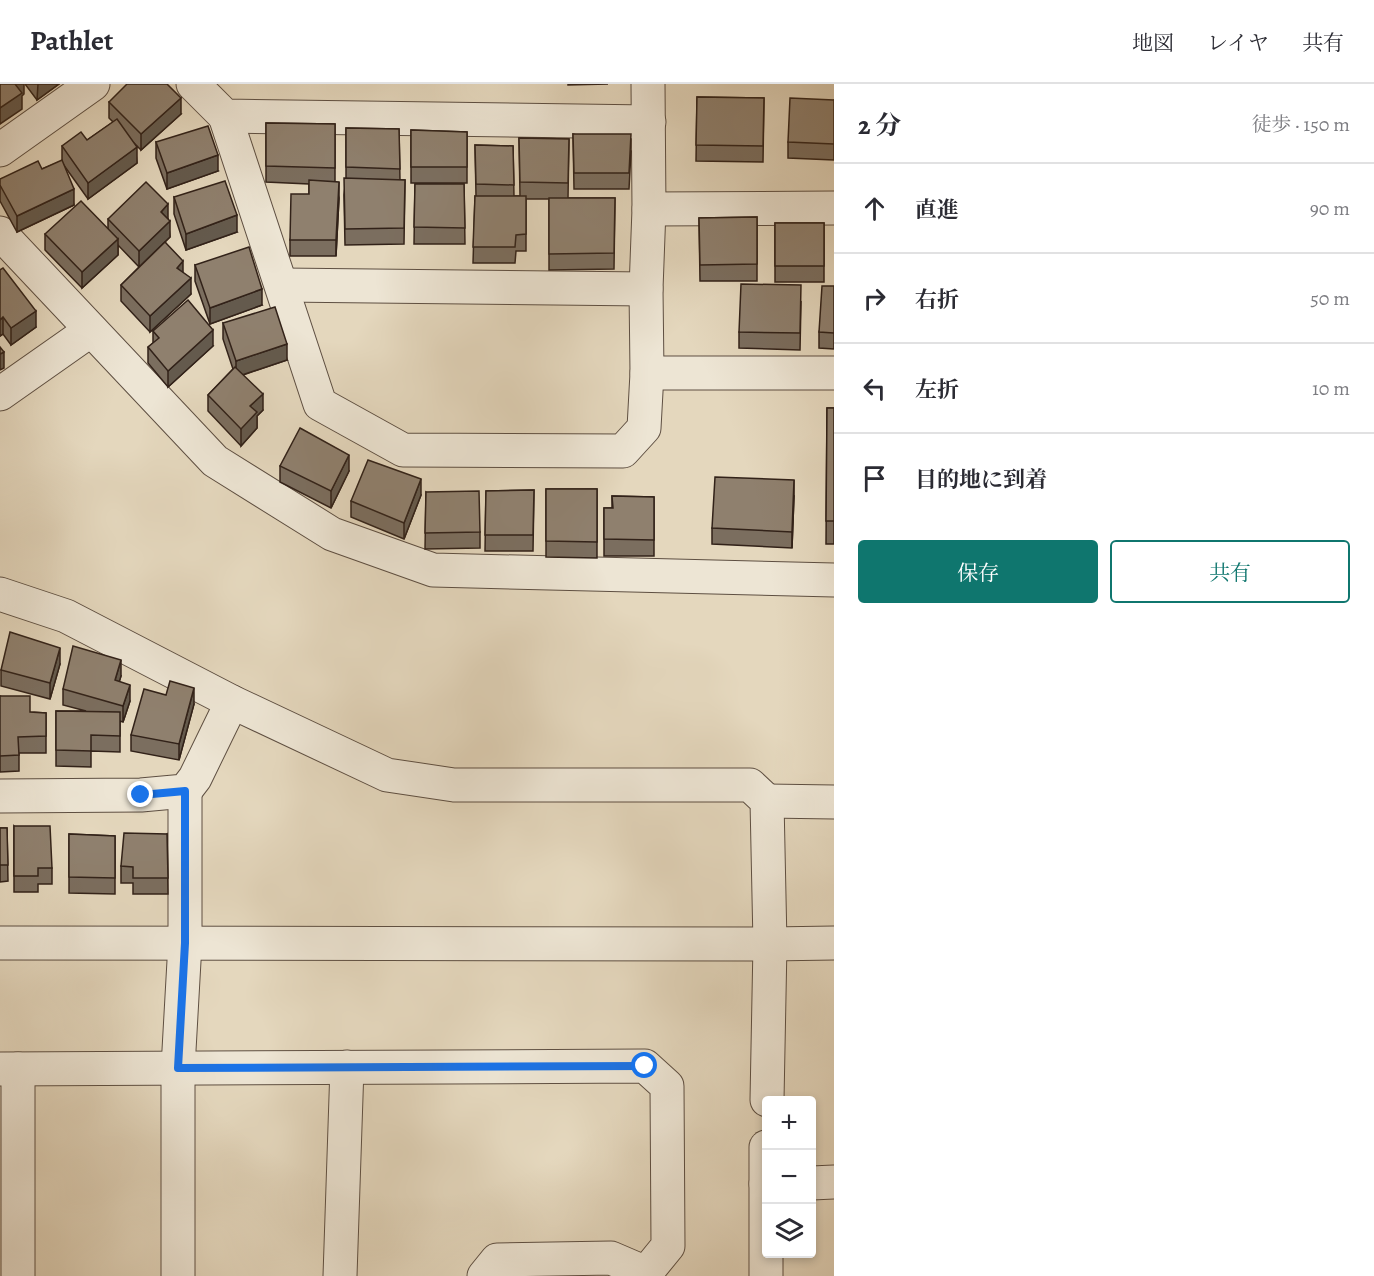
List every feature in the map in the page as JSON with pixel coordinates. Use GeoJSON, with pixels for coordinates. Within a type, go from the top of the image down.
{"type":"FeatureCollection","features":[{"type":"Feature","properties":{"kind":"street"},"geometry":{"type":"LineString","coordinates":[[0,150],[93,84]]}},
{"type":"Feature","properties":{"kind":"street"},"geometry":{"type":"LineString","coordinates":[[193,84],[225,116],[320,404],[403,450],[623,451],[645,428],[649,209],[648,84]]}},
{"type":"Feature","properties":{"kind":"street"},"geometry":{"type":"LineString","coordinates":[[225,116],[649,122]]}},
{"type":"Feature","properties":{"kind":"street"},"geometry":{"type":"LineString","coordinates":[[649,209],[834,208]]}},
{"type":"Feature","properties":{"kind":"street"},"geometry":{"type":"LineString","coordinates":[[0,233],[214,460],[332,534],[433,570],[834,580]]}},
{"type":"Feature","properties":{"kind":"street"},"geometry":{"type":"LineString","coordinates":[[282,285],[646,289]]}},
{"type":"Feature","properties":{"kind":"street"},"geometry":{"type":"LineString","coordinates":[[0,394],[91,330]]}},
{"type":"Feature","properties":{"kind":"street"},"geometry":{"type":"LineString","coordinates":[[647,374],[834,373]]}},
{"type":"Feature","properties":{"kind":"street"},"geometry":{"type":"LineString","coordinates":[[0,594],[66,616],[232,702],[387,775],[454,785],[750,785],[767,801],[834,802]]}},
{"type":"Feature","properties":{"kind":"street"},"geometry":{"type":"LineString","coordinates":[[178,1276],[178,1068],[185,943],[185,791],[195,778],[232,702]]}},
{"type":"Feature","properties":{"kind":"street"},"geometry":{"type":"LineString","coordinates":[[0,796],[141,795],[185,791]]}},
{"type":"Feature","properties":{"kind":"street"},"geometry":{"type":"LineString","coordinates":[[767,801],[770,944],[767,1096]]}},
{"type":"Feature","properties":{"kind":"street"},"geometry":{"type":"LineString","coordinates":[[0,943],[834,943]]}},
{"type":"Feature","properties":{"kind":"street"},"geometry":{"type":"LineString","coordinates":[[12,1270],[9,1069],[645,1066],[667,1086],[668,1235],[668,1246],[646,1275],[611,1258],[496,1260],[484,1276]]}},
{"type":"Feature","properties":{"kind":"street"},"geometry":{"type":"LineString","coordinates":[[340,1276],[347,1067]]}},
{"type":"Feature","properties":{"kind":"street"},"geometry":{"type":"LineString","coordinates":[[816,1183],[834,1182]]}},
{"type":"Feature","properties":{"kind":"street"},"geometry":{"type":"LineString","coordinates":[[766,1204],[766,1276]]}},
{"type":"Feature","properties":{"kind":"building"},"geometry":{"type":"Polygon","coordinates":[[[0,84],[15,84],[22,93],[0,108],[0,84]]]}},
{"type":"Feature","properties":{"kind":"building"},"geometry":{"type":"Polygon","coordinates":[[[127,84],[167,84],[181,98],[141,134],[109,102],[127,84]]]}},
{"type":"Feature","properties":{"kind":"building"},"geometry":{"type":"Polygon","coordinates":[[[697,97],[764,98],[763,146],[696,145],[697,97]]]}},
{"type":"Feature","properties":{"kind":"building"},"geometry":{"type":"Polygon","coordinates":[[[790,98],[834,100],[834,144],[788,142],[790,98]]]}},
{"type":"Feature","properties":{"kind":"building"},"geometry":{"type":"Polygon","coordinates":[[[117,119],[137,147],[88,183],[62,146],[81,132],[87,140],[117,119]]]}},
{"type":"Feature","properties":{"kind":"building"},"geometry":{"type":"Polygon","coordinates":[[[266,123],[335,124],[335,168],[266,166],[266,123]]]}},
{"type":"Feature","properties":{"kind":"building"},"geometry":{"type":"Polygon","coordinates":[[[208,126],[218,155],[167,173],[156,142],[208,126]]]}},
{"type":"Feature","properties":{"kind":"building"},"geometry":{"type":"Polygon","coordinates":[[[346,128],[399,129],[400,169],[346,167],[346,128]]]}},
{"type":"Feature","properties":{"kind":"building"},"geometry":{"type":"Polygon","coordinates":[[[411,130],[467,132],[467,167],[411,167],[411,130]]]}},
{"type":"Feature","properties":{"kind":"building"},"geometry":{"type":"Polygon","coordinates":[[[573,134],[631,134],[629,173],[574,173],[573,134]]]}},
{"type":"Feature","properties":{"kind":"building"},"geometry":{"type":"Polygon","coordinates":[[[519,138],[569,139],[568,183],[520,182],[519,138]]]}},
{"type":"Feature","properties":{"kind":"building"},"geometry":{"type":"Polygon","coordinates":[[[475,145],[513,146],[514,185],[476,184],[475,145]]]}},
{"type":"Feature","properties":{"kind":"building"},"geometry":{"type":"Polygon","coordinates":[[[62,160],[74,189],[17,216],[0,185],[0,179],[38,161],[42,169],[62,160]]]}},
{"type":"Feature","properties":{"kind":"building"},"geometry":{"type":"Polygon","coordinates":[[[344,178],[405,180],[404,228],[345,229],[344,178]]]}},
{"type":"Feature","properties":{"kind":"building"},"geometry":{"type":"Polygon","coordinates":[[[309,180],[339,182],[336,240],[290,240],[291,194],[309,194],[309,180]]]}},
{"type":"Feature","properties":{"kind":"building"},"geometry":{"type":"Polygon","coordinates":[[[225,181],[237,215],[186,234],[174,197],[225,181]]]}},
{"type":"Feature","properties":{"kind":"building"},"geometry":{"type":"Polygon","coordinates":[[[146,182],[168,204],[161,212],[170,221],[139,251],[108,219],[146,182]]]}},
{"type":"Feature","properties":{"kind":"building"},"geometry":{"type":"Polygon","coordinates":[[[415,184],[464,184],[465,228],[414,227],[415,184]]]}},
{"type":"Feature","properties":{"kind":"building"},"geometry":{"type":"Polygon","coordinates":[[[475,196],[526,196],[526,234],[516,235],[515,247],[473,247],[475,196]]]}},
{"type":"Feature","properties":{"kind":"building"},"geometry":{"type":"Polygon","coordinates":[[[549,198],[615,198],[614,253],[549,254],[549,198]]]}},
{"type":"Feature","properties":{"kind":"building"},"geometry":{"type":"Polygon","coordinates":[[[81,201],[118,239],[82,272],[45,234],[81,201]]]}},
{"type":"Feature","properties":{"kind":"building"},"geometry":{"type":"Polygon","coordinates":[[[757,217],[757,264],[700,265],[699,218],[757,217]]]}},
{"type":"Feature","properties":{"kind":"building"},"geometry":{"type":"Polygon","coordinates":[[[775,223],[824,223],[824,266],[775,266],[775,223]]]}},
{"type":"Feature","properties":{"kind":"building"},"geometry":{"type":"Polygon","coordinates":[[[165,242],[183,261],[177,268],[191,278],[150,316],[121,285],[165,242]]]}},
{"type":"Feature","properties":{"kind":"building"},"geometry":{"type":"Polygon","coordinates":[[[249,247],[262,289],[210,308],[195,265],[249,247]]]}},
{"type":"Feature","properties":{"kind":"building"},"geometry":{"type":"Polygon","coordinates":[[[3,268],[36,311],[11,328],[3,317],[0,320],[0,270],[3,268]]]}},
{"type":"Feature","properties":{"kind":"building"},"geometry":{"type":"Polygon","coordinates":[[[741,284],[801,285],[800,333],[739,332],[741,284]]]}},
{"type":"Feature","properties":{"kind":"building"},"geometry":{"type":"Polygon","coordinates":[[[822,286],[834,286],[834,333],[819,332],[822,286]]]}},
{"type":"Feature","properties":{"kind":"building"},"geometry":{"type":"Polygon","coordinates":[[[188,300],[213,330],[168,371],[148,347],[159,338],[153,331],[188,300]]]}},
{"type":"Feature","properties":{"kind":"building"},"geometry":{"type":"Polygon","coordinates":[[[275,307],[287,344],[236,361],[223,323],[275,307]]]}},
{"type":"Feature","properties":{"kind":"building"},"geometry":{"type":"Polygon","coordinates":[[[235,367],[263,394],[250,406],[257,412],[241,429],[208,395],[235,367]]]}},
{"type":"Feature","properties":{"kind":"building"},"geometry":{"type":"Polygon","coordinates":[[[827,408],[834,408],[834,521],[826,521],[827,408]]]}},
{"type":"Feature","properties":{"kind":"building"},"geometry":{"type":"Polygon","coordinates":[[[300,428],[349,455],[331,491],[280,466],[300,428]]]}},
{"type":"Feature","properties":{"kind":"building"},"geometry":{"type":"Polygon","coordinates":[[[368,460],[421,479],[404,523],[351,501],[368,460]]]}},
{"type":"Feature","properties":{"kind":"building"},"geometry":{"type":"Polygon","coordinates":[[[715,477],[794,480],[792,532],[712,528],[715,477]]]}},
{"type":"Feature","properties":{"kind":"building"},"geometry":{"type":"Polygon","coordinates":[[[546,489],[597,489],[597,542],[546,541],[546,489]]]}},
{"type":"Feature","properties":{"kind":"building"},"geometry":{"type":"Polygon","coordinates":[[[534,490],[533,535],[485,535],[486,491],[534,490]]]}},
{"type":"Feature","properties":{"kind":"building"},"geometry":{"type":"Polygon","coordinates":[[[479,491],[480,532],[425,533],[426,492],[479,491]]]}},
{"type":"Feature","properties":{"kind":"building"},"geometry":{"type":"Polygon","coordinates":[[[612,496],[654,497],[654,540],[604,539],[604,508],[613,508],[612,496]]]}},
{"type":"Feature","properties":{"kind":"building"},"geometry":{"type":"Polygon","coordinates":[[[10,632],[60,648],[50,683],[1,670],[10,632]]]}},
{"type":"Feature","properties":{"kind":"building"},"geometry":{"type":"Polygon","coordinates":[[[73,646],[121,660],[115,680],[130,685],[123,706],[63,689],[73,646]]]}},
{"type":"Feature","properties":{"kind":"building"},"geometry":{"type":"Polygon","coordinates":[[[170,681],[194,688],[179,744],[131,735],[144,689],[166,695],[170,681]]]}},
{"type":"Feature","properties":{"kind":"building"},"geometry":{"type":"Polygon","coordinates":[[[0,696],[30,696],[30,712],[46,713],[46,736],[18,737],[19,755],[0,756],[0,696]]]}},
{"type":"Feature","properties":{"kind":"building"},"geometry":{"type":"Polygon","coordinates":[[[56,711],[120,712],[120,736],[91,735],[91,751],[56,750],[56,711]]]}},
{"type":"Feature","properties":{"kind":"building"},"geometry":{"type":"Polygon","coordinates":[[[14,826],[50,826],[52,868],[38,868],[38,876],[14,876],[14,826]]]}},
{"type":"Feature","properties":{"kind":"building"},"geometry":{"type":"Polygon","coordinates":[[[0,828],[7,828],[8,865],[0,865],[0,828]]]}},
{"type":"Feature","properties":{"kind":"building"},"geometry":{"type":"Polygon","coordinates":[[[124,833],[167,834],[168,878],[133,878],[133,867],[121,866],[124,833]]]}},
{"type":"Feature","properties":{"kind":"building"},"geometry":{"type":"Polygon","coordinates":[[[69,834],[115,836],[115,878],[69,877],[69,834]]]}},
{"type":"Feature","properties":{"kind":"route"},"geometry":{"type":"LineString","coordinates":[[141,795],[185,791],[185,943],[178,1068],[645,1066]]}}]}
